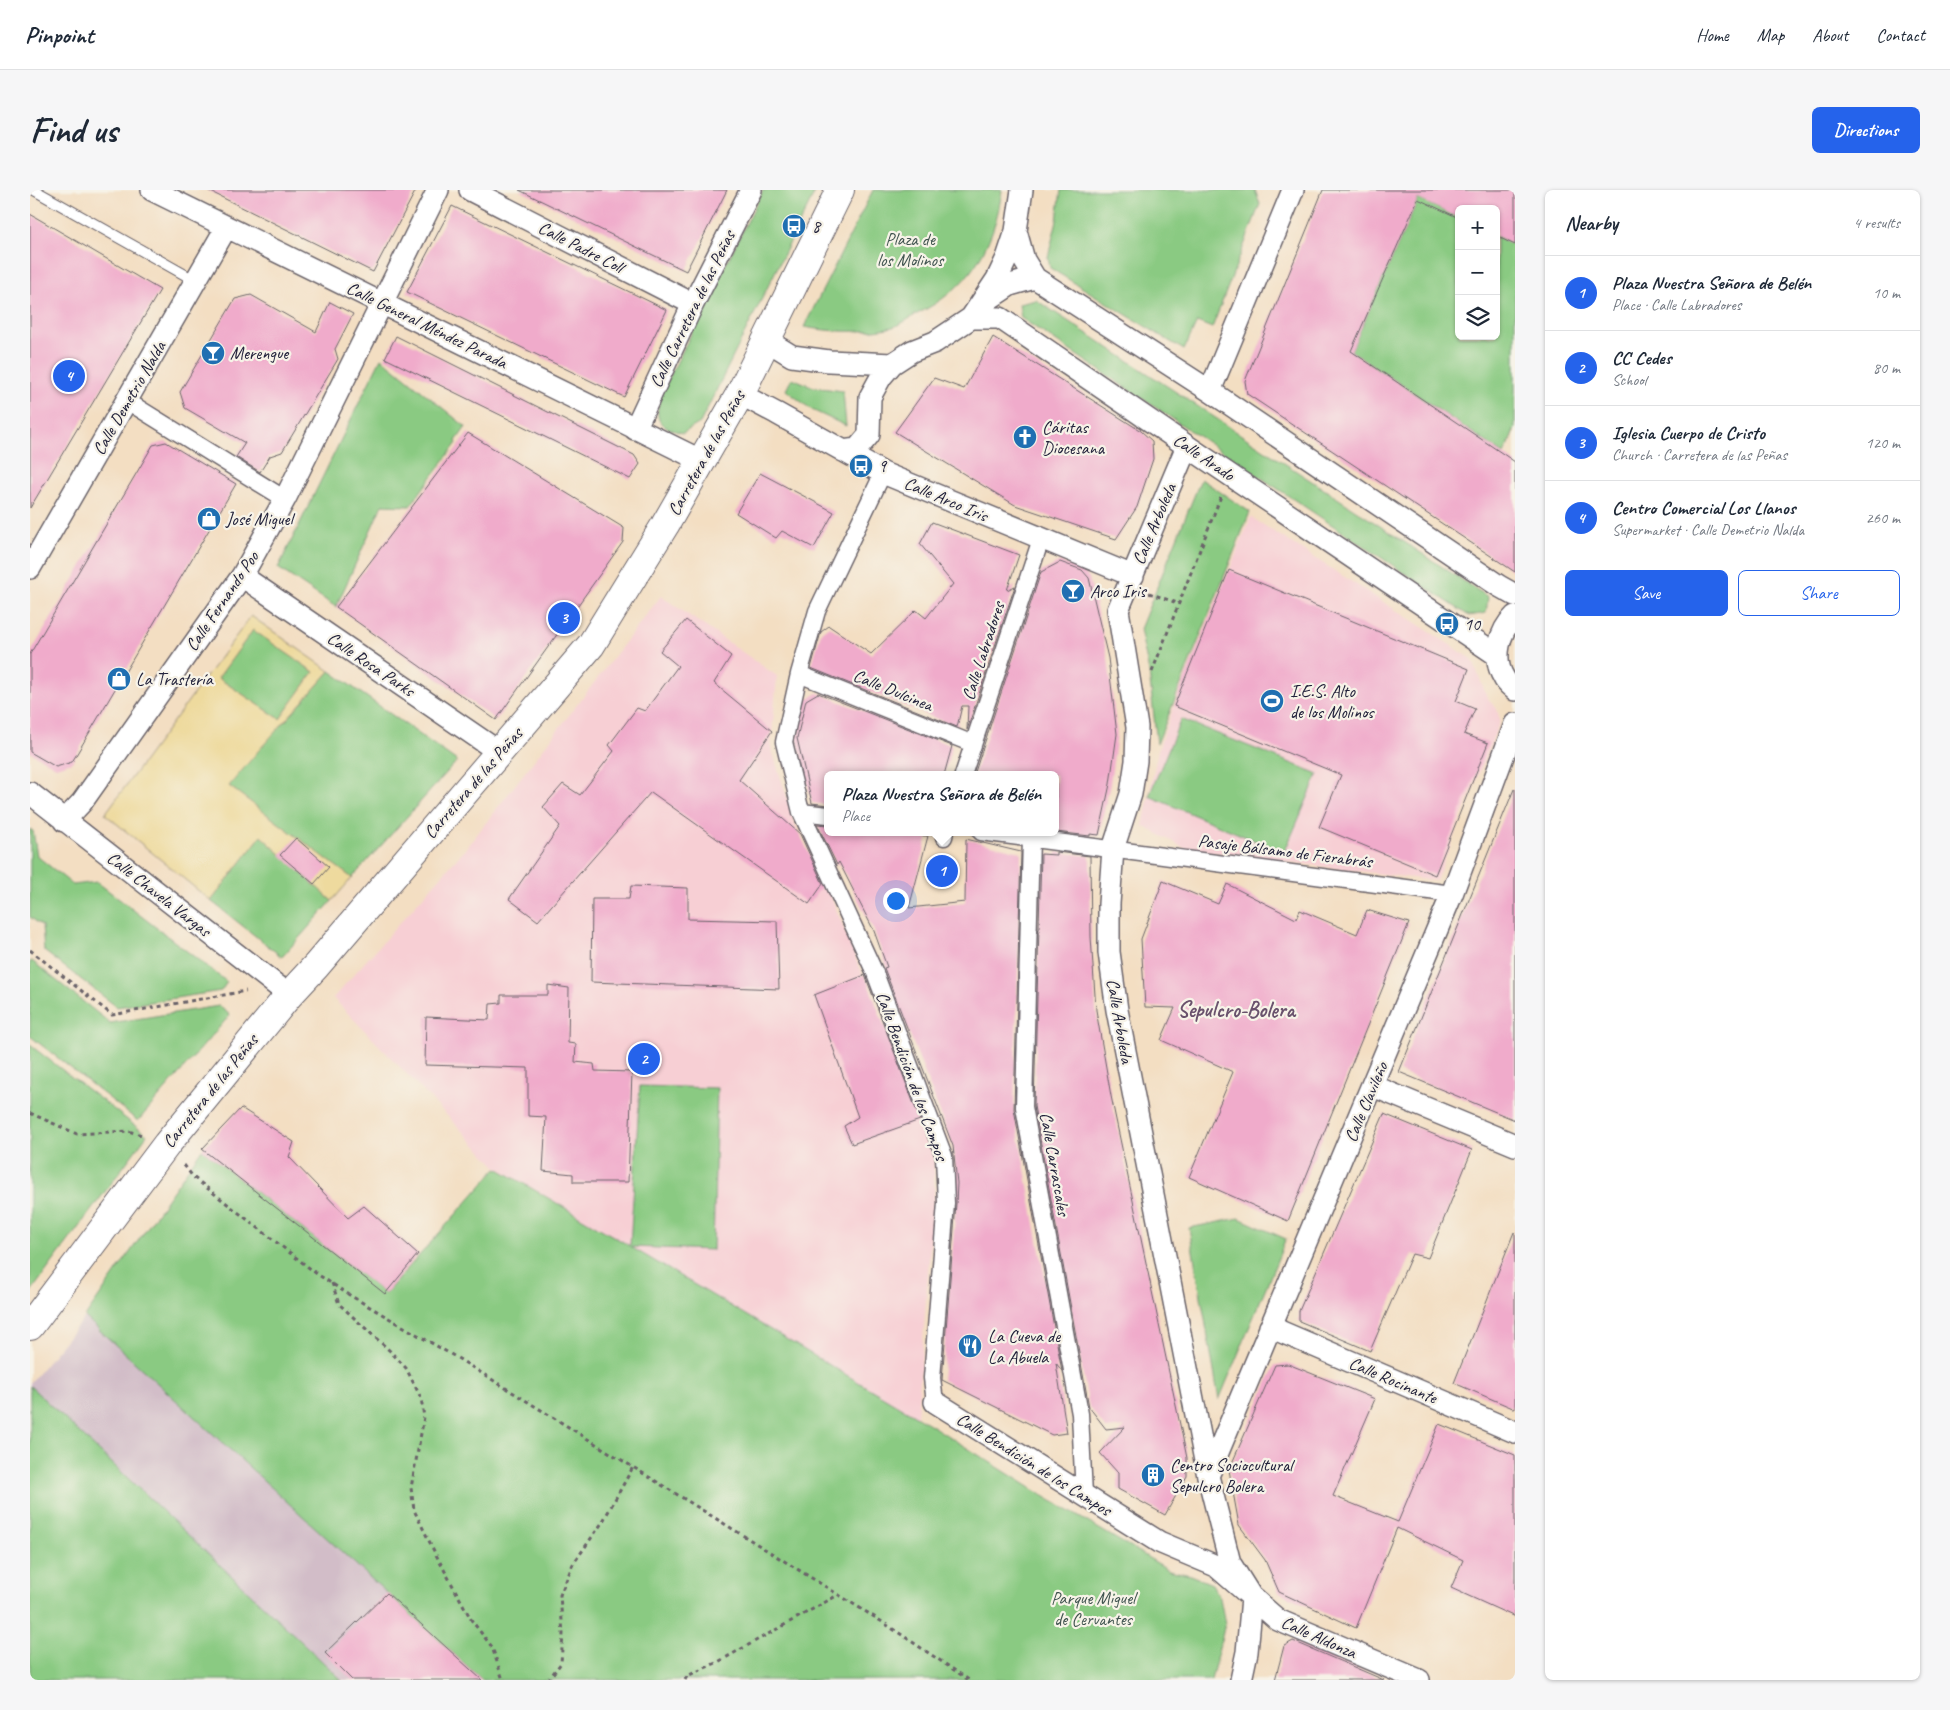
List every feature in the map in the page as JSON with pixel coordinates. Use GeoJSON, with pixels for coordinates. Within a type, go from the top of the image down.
{"type":"FeatureCollection","features":[{"type":"Feature","properties":{"kind":"main road","name":"Carretera de las Peñas"},"geometry":{"type":"LineString","coordinates":[[30,1326],[167,1144],[289,995],[591,645],[656,540],[740,394],[840,190]]}},
{"type":"Feature","properties":{"kind":"street","name":"Calle General Méndez Parada"},"geometry":{"type":"LineString","coordinates":[[152,190],[702,461]]}},
{"type":"Feature","properties":{"kind":"street","name":"Calle Fernando Poo"},"geometry":{"type":"LineString","coordinates":[[64,820],[82,802],[242,576],[285,499],[438,190]]}},
{"type":"Feature","properties":{"kind":"street","name":"Calle Padre Coll"},"geometry":{"type":"LineString","coordinates":[[470,190],[693,304]]}},
{"type":"Feature","properties":{"kind":"street","name":"Calle Carretera de las Peñas"},"geometry":{"type":"LineString","coordinates":[[635,429],[693,304],[751,190]]}},
{"type":"Feature","properties":{"kind":"street"},"geometry":{"type":"LineString","coordinates":[[970,318],[997,279],[1007,258],[1016,231],[1022,190]]}},
{"type":"Feature","properties":{"kind":"street"},"geometry":{"type":"LineString","coordinates":[[1210,391],[1293,190]]}},
{"type":"Feature","properties":{"kind":"street","name":"Calle Demetrio Nalda"},"geometry":{"type":"LineString","coordinates":[[30,568],[226,228]]}},
{"type":"Feature","properties":{"kind":"street"},"geometry":{"type":"LineString","coordinates":[[1016,231],[1024,260],[1035,278],[1210,391],[1515,595]]}},
{"type":"Feature","properties":{"kind":"street"},"geometry":{"type":"LineString","coordinates":[[844,451],[857,449],[869,435],[870,397],[881,377],[892,364],[912,351],[935,342],[970,318],[984,302],[1010,284],[1035,278]]}},
{"type":"Feature","properties":{"kind":"street","name":"Calle Arado"},"geometry":{"type":"LineString","coordinates":[[970,318],[1000,318],[1497,655]]}},
{"type":"Feature","properties":{"kind":"street"},"geometry":{"type":"LineString","coordinates":[[766,340],[792,356],[829,361],[892,364]]}},
{"type":"Feature","properties":{"kind":"street","name":"Calle Arco Iris"},"geometry":{"type":"LineString","coordinates":[[740,394],[883,473],[1133,576]]}},
{"type":"Feature","properties":{"kind":"street"},"geometry":{"type":"LineString","coordinates":[[127,401],[285,499]]}},
{"type":"Feature","properties":{"kind":"street","name":"Calle Arboleda"},"geometry":{"type":"LineString","coordinates":[[1187,446],[1118,610],[1137,727],[1136,761],[1131,794],[1113,849],[1109,904],[1109,952],[1117,1010],[1208,1476],[1230,1563],[1252,1598]]}},
{"type":"Feature","properties":{"kind":"street","name":"Calle Bendición de los Campos"},"geometry":{"type":"LineString","coordinates":[[883,473],[817,611],[798,674],[784,742],[801,812],[875,973],[944,1156],[946,1203],[932,1378],[935,1402],[1160,1542],[1216,1566],[1252,1598]]}},
{"type":"Feature","properties":{"kind":"street","name":"Calle Labradores"},"geometry":{"type":"LineString","coordinates":[[964,771],[1041,539]]}},
{"type":"Feature","properties":{"kind":"street","name":"Calle Rosa Parks"},"geometry":{"type":"LineString","coordinates":[[242,576],[499,752]]}},
{"type":"Feature","properties":{"kind":"street"},"geometry":{"type":"LineString","coordinates":[[1515,616],[1502,634],[1497,655],[1504,678],[1515,690]]}},
{"type":"Feature","properties":{"kind":"street","name":"Calle Dulcinea"},"geometry":{"type":"LineString","coordinates":[[798,674],[973,744]]}},
{"type":"Feature","properties":{"kind":"street","name":"Calle Clavileño"},"geometry":{"type":"LineString","coordinates":[[1208,1476],[1452,894],[1515,724]]}},
{"type":"Feature","properties":{"kind":"street","name":"Calle Chavela Vargas"},"geometry":{"type":"LineString","coordinates":[[30,793],[289,995]]}},
{"type":"Feature","properties":{"kind":"street"},"geometry":{"type":"LineString","coordinates":[[801,812],[824,815]]}},
{"type":"Feature","properties":{"kind":"street","name":"Pasaje Bálsamo de Fierabrás"},"geometry":{"type":"LineString","coordinates":[[1015,836],[1452,894]]}},
{"type":"Feature","properties":{"kind":"street","name":"Calle Carrascales"},"geometry":{"type":"LineString","coordinates":[[1032,838],[1024,1107],[1080,1414],[1084,1496]]}},
{"type":"Feature","properties":{"kind":"street"},"geometry":{"type":"LineString","coordinates":[[1373,1086],[1515,1145]]}},
{"type":"Feature","properties":{"kind":"street","name":"Calle Rocinante"},"geometry":{"type":"LineString","coordinates":[[1270,1327],[1515,1432]]}},
{"type":"Feature","properties":{"kind":"street"},"geometry":{"type":"LineString","coordinates":[[1241,1680],[1248,1652],[1252,1598]]}},
{"type":"Feature","properties":{"kind":"street","name":"Calle Aldonza"},"geometry":{"type":"LineString","coordinates":[[1252,1598],[1278,1620],[1419,1680]]}},
{"type":"Feature","properties":{"kind":"lane"},"geometry":{"type":"LineString","coordinates":[[34,190],[196,281]]}},
{"type":"Feature","properties":{"kind":"path"},"geometry":{"type":"LineString","coordinates":[[1150,677],[1230,475]]}},
{"type":"Feature","properties":{"kind":"path"},"geometry":{"type":"LineString","coordinates":[[1133,576],[1149,593],[1180,604]]}},
{"type":"Feature","properties":{"kind":"path"},"geometry":{"type":"LineString","coordinates":[[30,950],[112,1015],[249,990]]}},
{"type":"Feature","properties":{"kind":"path"},"geometry":{"type":"LineString","coordinates":[[30,1113],[76,1134],[128,1131],[167,1144],[194,1177],[317,1274],[350,1296],[459,1358],[838,1595],[969,1680]]}},
{"type":"Feature","properties":{"kind":"path"},"geometry":{"type":"LineString","coordinates":[[332,1283],[340,1304],[406,1368],[421,1398],[424,1417],[411,1488],[414,1510],[435,1554],[472,1621],[492,1647],[504,1680]]}},
{"type":"Feature","properties":{"kind":"path"},"geometry":{"type":"LineString","coordinates":[[548,1680],[561,1663],[563,1634],[560,1595],[573,1564],[602,1523],[633,1467]]}},
{"type":"Feature","properties":{"kind":"path"},"geometry":{"type":"LineString","coordinates":[[685,1680],[687,1676],[718,1662],[838,1595]]}},
{"type":"Feature","properties":{"kind":"shaded area"},"geometry":{"type":"Polygon","coordinates":[[[1251,517],[1472,659],[1487,697],[1497,709],[1500,721],[1436,881],[1186,849],[1143,826],[1158,750],[1251,517]]]}},
{"type":"Feature","properties":{"kind":"shaded area"},"geometry":{"type":"Polygon","coordinates":[[[661,596],[777,676],[771,747],[798,833],[825,881],[934,1155],[934,1195],[917,1418],[497,1167],[333,998],[468,846],[661,596]]]}},
{"type":"Feature","properties":{"kind":"shaded area"},"geometry":{"type":"Polygon","coordinates":[[[85,1317],[482,1680],[342,1680],[30,1386],[30,1383],[85,1317]]]}},
{"type":"Feature","properties":{"kind":"green space"},"geometry":{"type":"Polygon","coordinates":[[[763,190],[816,190],[700,423],[683,433],[674,431],[663,425],[658,416],[661,394],[763,190]]]}},
{"type":"Feature","properties":{"kind":"green space","name":"Plaza de los Molinos"},"geometry":{"type":"Polygon","coordinates":[[[873,190],[1002,190],[993,230],[976,264],[950,293],[934,305],[902,323],[888,328],[846,331],[804,327],[873,190]]]}},
{"type":"Feature","properties":{"kind":"green space"},"geometry":{"type":"Polygon","coordinates":[[[1061,190],[1255,190],[1260,204],[1212,328],[1197,322],[1184,350],[1050,268],[1048,257],[1057,220],[1061,190]]]}},
{"type":"Feature","properties":{"kind":"green space"},"geometry":{"type":"Polygon","coordinates":[[[1418,199],[1455,216],[1455,340],[1500,340],[1500,238],[1515,245],[1515,428],[1504,454],[1351,351],[1418,199]]]}},
{"type":"Feature","properties":{"kind":"green space"},"geometry":{"type":"Polygon","coordinates":[[[1036,300],[1488,597],[1486,613],[1469,616],[1021,318],[1019,304],[1036,300]]]}},
{"type":"Feature","properties":{"kind":"green space"},"geometry":{"type":"Polygon","coordinates":[[[381,358],[466,427],[456,441],[457,443],[410,506],[382,505],[336,607],[278,568],[381,358]]]}},
{"type":"Feature","properties":{"kind":"green space"},"geometry":{"type":"Polygon","coordinates":[[[792,378],[814,387],[843,391],[846,426],[812,410],[786,390],[792,378]]]}},
{"type":"Feature","properties":{"kind":"green space"},"geometry":{"type":"Polygon","coordinates":[[[1201,479],[1250,512],[1157,744],[1149,672],[1140,629],[1201,479]]]}},
{"type":"Feature","properties":{"kind":"green space"},"geometry":{"type":"Polygon","coordinates":[[[253,630],[314,672],[280,719],[218,678],[253,630]]]}},
{"type":"Feature","properties":{"kind":"green space"},"geometry":{"type":"Polygon","coordinates":[[[330,671],[457,761],[352,878],[229,786],[207,676],[281,726],[330,671]]]}},
{"type":"Feature","properties":{"kind":"green space"},"geometry":{"type":"Polygon","coordinates":[[[1181,719],[1318,774],[1284,853],[1149,796],[1181,719]]]}},
{"type":"Feature","properties":{"kind":"green space"},"geometry":{"type":"Polygon","coordinates":[[[30,829],[33,831],[37,856],[73,885],[97,882],[227,982],[221,991],[117,1007],[44,951],[42,926],[30,917],[30,829]]]}},
{"type":"Feature","properties":{"kind":"green space"},"geometry":{"type":"Polygon","coordinates":[[[261,836],[332,901],[282,957],[211,901],[261,836]]]}},
{"type":"Feature","properties":{"kind":"green space"},"geometry":{"type":"Polygon","coordinates":[[[32,961],[110,1023],[219,1006],[230,1015],[138,1121],[30,1036],[30,962],[32,961]]]}},
{"type":"Feature","properties":{"kind":"green space"},"geometry":{"type":"Polygon","coordinates":[[[30,1045],[147,1135],[30,1293],[30,1045]]]}},
{"type":"Feature","properties":{"kind":"green space","name":"Parque Miguel de Cervantes"},"geometry":{"type":"Polygon","coordinates":[[[640,1086],[717,1088],[713,1250],[631,1247],[929,1424],[1047,1498],[1169,1570],[1190,1575],[1212,1584],[1220,1598],[1225,1624],[1211,1680],[482,1680],[85,1317],[202,1149],[385,1294],[497,1168],[630,1246],[640,1086]]]}},
{"type":"Feature","properties":{"kind":"green space"},"geometry":{"type":"Polygon","coordinates":[[[1239,1218],[1286,1239],[1219,1400],[1189,1228],[1239,1218]]]}},
{"type":"Feature","properties":{"kind":"green space"},"geometry":{"type":"Polygon","coordinates":[[[30,1386],[342,1680],[30,1680],[30,1386]]]}},
{"type":"Feature","properties":{"kind":"sand"},"geometry":{"type":"Polygon","coordinates":[[[251,616],[330,671],[229,786],[352,878],[332,901],[261,836],[211,901],[105,814],[251,616]],[[253,630],[218,678],[280,719],[314,672],[253,630]]]}},
{"type":"Feature","properties":{"kind":"building"},"geometry":{"type":"Polygon","coordinates":[[[207,190],[416,190],[373,272],[207,190]]]}},
{"type":"Feature","properties":{"kind":"building"},"geometry":{"type":"Polygon","coordinates":[[[519,190],[727,190],[686,271],[519,190]]]}},
{"type":"Feature","properties":{"kind":"building"},"geometry":{"type":"Polygon","coordinates":[[[1323,190],[1515,190],[1515,245],[1500,238],[1500,205],[1455,205],[1455,216],[1418,199],[1351,351],[1515,462],[1515,572],[1247,394],[1245,381],[1323,190]]]}},
{"type":"Feature","properties":{"kind":"building"},"geometry":{"type":"Polygon","coordinates":[[[452,206],[667,310],[624,397],[407,292],[452,206]]]}},
{"type":"Feature","properties":{"kind":"building"},"geometry":{"type":"Polygon","coordinates":[[[30,214],[160,290],[30,508],[30,214]]]}},
{"type":"Feature","properties":{"kind":"building"},"geometry":{"type":"Polygon","coordinates":[[[251,295],[316,332],[330,302],[353,314],[335,349],[338,359],[282,452],[270,456],[260,472],[236,457],[245,443],[185,408],[180,392],[235,299],[251,295]]]}},
{"type":"Feature","properties":{"kind":"building"},"geometry":{"type":"Polygon","coordinates":[[[396,336],[634,455],[640,464],[630,479],[385,358],[396,336]]]}},
{"type":"Feature","properties":{"kind":"building","name":"Cáritas Diocesana"},"geometry":{"type":"Polygon","coordinates":[[[993,337],[1141,431],[1152,441],[1153,459],[1137,507],[1116,539],[1015,505],[895,432],[934,378],[964,389],[993,337]]]}},
{"type":"Feature","properties":{"kind":"building"},"geometry":{"type":"Polygon","coordinates":[[[468,433],[624,528],[623,542],[496,720],[336,607],[468,433]]]}},
{"type":"Feature","properties":{"kind":"building"},"geometry":{"type":"Polygon","coordinates":[[[166,442],[236,484],[72,762],[56,767],[30,752],[30,654],[153,445],[166,442]]]}},
{"type":"Feature","properties":{"kind":"building"},"geometry":{"type":"Polygon","coordinates":[[[760,473],[834,512],[814,548],[782,531],[776,538],[736,513],[760,473]]]}},
{"type":"Feature","properties":{"kind":"building"},"geometry":{"type":"Polygon","coordinates":[[[932,522],[1019,555],[1007,590],[1015,586],[967,730],[968,706],[962,706],[957,727],[811,668],[821,632],[829,626],[871,654],[916,610],[926,618],[953,584],[920,544],[932,522]]]}},
{"type":"Feature","properties":{"kind":"building"},"geometry":{"type":"Polygon","coordinates":[[[1060,562],[1082,570],[1089,578],[1108,658],[1117,734],[1110,784],[1099,835],[1090,834],[1090,836],[1059,832],[1059,771],[975,771],[1041,572],[1060,562]]]}},
{"type":"Feature","properties":{"kind":"building"},"geometry":{"type":"Polygon","coordinates":[[[1229,570],[1469,669],[1456,701],[1475,709],[1464,734],[1488,743],[1435,875],[1319,827],[1341,775],[1174,706],[1229,570]]]}},
{"type":"Feature","properties":{"kind":"building"},"geometry":{"type":"Polygon","coordinates":[[[686,620],[731,656],[714,683],[772,731],[739,780],[800,834],[823,884],[809,904],[651,792],[538,921],[509,899],[560,826],[543,807],[563,784],[580,795],[614,751],[609,745],[637,708],[645,711],[678,666],[660,651],[686,620]]]}},
{"type":"Feature","properties":{"kind":"building"},"geometry":{"type":"Polygon","coordinates":[[[818,693],[952,746],[945,771],[824,771],[824,804],[812,803],[797,738],[806,700],[818,693]]]}},
{"type":"Feature","properties":{"kind":"building"},"geometry":{"type":"Polygon","coordinates":[[[1515,789],[1515,1120],[1399,1072],[1515,789]]]}},
{"type":"Feature","properties":{"kind":"building"},"geometry":{"type":"Polygon","coordinates":[[[817,824],[824,825],[824,836],[928,836],[909,908],[965,902],[966,839],[1021,852],[1014,1109],[1062,1371],[1056,1363],[1067,1433],[1052,1435],[942,1380],[957,1183],[953,1146],[884,968],[887,967],[874,931],[839,862],[837,865],[817,824]]]}},
{"type":"Feature","properties":{"kind":"building"},"geometry":{"type":"Polygon","coordinates":[[[296,838],[329,867],[314,884],[280,855],[296,838]]]}},
{"type":"Feature","properties":{"kind":"building"},"geometry":{"type":"Polygon","coordinates":[[[1056,852],[1090,856],[1091,937],[1096,1010],[1111,1096],[1187,1458],[1187,1476],[1165,1515],[1118,1489],[1118,1473],[1100,1453],[1125,1427],[1106,1429],[1089,1407],[1034,1106],[1041,854],[1056,855],[1056,852]]]}},
{"type":"Feature","properties":{"kind":"building"},"geometry":{"type":"Polygon","coordinates":[[[1163,881],[1218,904],[1227,884],[1296,919],[1300,910],[1357,934],[1367,910],[1409,923],[1288,1221],[1189,1177],[1233,1072],[1161,1040],[1175,1008],[1145,1007],[1141,939],[1163,881]]]}},
{"type":"Feature","properties":{"kind":"building"},"geometry":{"type":"Polygon","coordinates":[[[631,886],[688,888],[688,919],[777,921],[779,989],[591,982],[592,899],[629,899],[631,886]]]}},
{"type":"Feature","properties":{"kind":"building"},"geometry":{"type":"Polygon","coordinates":[[[865,975],[920,1120],[852,1144],[844,1126],[858,1117],[814,995],[865,975]]]}},
{"type":"Feature","properties":{"kind":"building"},"geometry":{"type":"Polygon","coordinates":[[[548,985],[569,988],[568,1043],[576,1044],[575,1062],[594,1064],[595,1071],[632,1072],[628,1182],[573,1182],[573,1174],[543,1171],[546,1117],[528,1116],[528,1068],[425,1065],[426,1017],[489,1020],[490,1004],[501,1003],[501,995],[548,995],[548,985]]]}},
{"type":"Feature","properties":{"kind":"building"},"geometry":{"type":"Polygon","coordinates":[[[241,1108],[294,1142],[289,1157],[348,1218],[364,1206],[418,1254],[385,1294],[202,1149],[241,1108]]]}},
{"type":"Feature","properties":{"kind":"building"},"geometry":{"type":"Polygon","coordinates":[[[1384,1114],[1472,1150],[1428,1258],[1412,1254],[1370,1351],[1299,1321],[1299,1311],[1384,1114]]]}},
{"type":"Feature","properties":{"kind":"building"},"geometry":{"type":"Polygon","coordinates":[[[1515,1232],[1515,1409],[1454,1383],[1515,1232]]]}},
{"type":"Feature","properties":{"kind":"building"},"geometry":{"type":"Polygon","coordinates":[[[1288,1364],[1375,1399],[1333,1496],[1398,1522],[1439,1424],[1515,1455],[1515,1617],[1451,1588],[1463,1560],[1397,1528],[1356,1628],[1279,1592],[1265,1560],[1239,1525],[1229,1470],[1275,1365],[1288,1364]]]}},
{"type":"Feature","properties":{"kind":"building"},"geometry":{"type":"Polygon","coordinates":[[[387,1593],[482,1680],[352,1680],[325,1653],[387,1593]]]}},
{"type":"Feature","properties":{"kind":"building"},"geometry":{"type":"Polygon","coordinates":[[[1293,1641],[1384,1680],[1275,1680],[1284,1646],[1293,1641]]]}},
{"type":"Feature","properties":{"kind":"place","name":"8"},"geometry":{"type":"Point","coordinates":[794,226]}},
{"type":"Feature","properties":{"kind":"place","name":"Merengue"},"geometry":{"type":"Point","coordinates":[213,353]}},
{"type":"Feature","properties":{"kind":"place","name":"Centro Comercial Los Llanos"},"geometry":{"type":"Point","coordinates":[69,376]}},
{"type":"Feature","properties":{"kind":"place","name":"Cáritas Diocesana"},"geometry":{"type":"Point","coordinates":[1025,437]}},
{"type":"Feature","properties":{"kind":"place","name":"9"},"geometry":{"type":"Point","coordinates":[861,466]}},
{"type":"Feature","properties":{"kind":"place","name":"José Miguel"},"geometry":{"type":"Point","coordinates":[209,519]}},
{"type":"Feature","properties":{"kind":"place","name":"Arco Iris"},"geometry":{"type":"Point","coordinates":[1073,591]}},
{"type":"Feature","properties":{"kind":"place","name":"Iglesia Cuerpo de Cristo"},"geometry":{"type":"Point","coordinates":[564,618]}},
{"type":"Feature","properties":{"kind":"place","name":"10"},"geometry":{"type":"Point","coordinates":[1447,624]}},
{"type":"Feature","properties":{"kind":"place","name":"La Trastería"},"geometry":{"type":"Point","coordinates":[119,679]}},
{"type":"Feature","properties":{"kind":"place","name":"I.E.S. Alto de los Molinos"},"geometry":{"type":"Point","coordinates":[1272,701]}},
{"type":"Feature","properties":{"kind":"place","name":"Plaza Nuestra Señora de Belén"},"geometry":{"type":"Point","coordinates":[942,871]}},
{"type":"Feature","properties":{"kind":"place","name":"CC Cedes"},"geometry":{"type":"Point","coordinates":[644,1059]}},
{"type":"Feature","properties":{"kind":"place","name":"La Cueva de La Abuela"},"geometry":{"type":"Point","coordinates":[970,1346]}},
{"type":"Feature","properties":{"kind":"place","name":"Centro Sociocultural Sepulcro Bolera"},"geometry":{"type":"Point","coordinates":[1153,1475]}},
{"type":"Feature","properties":{"kind":"district","name":"Sepulcro-Bolera"},"geometry":{"type":"Point","coordinates":[1236,1009]}}]}
